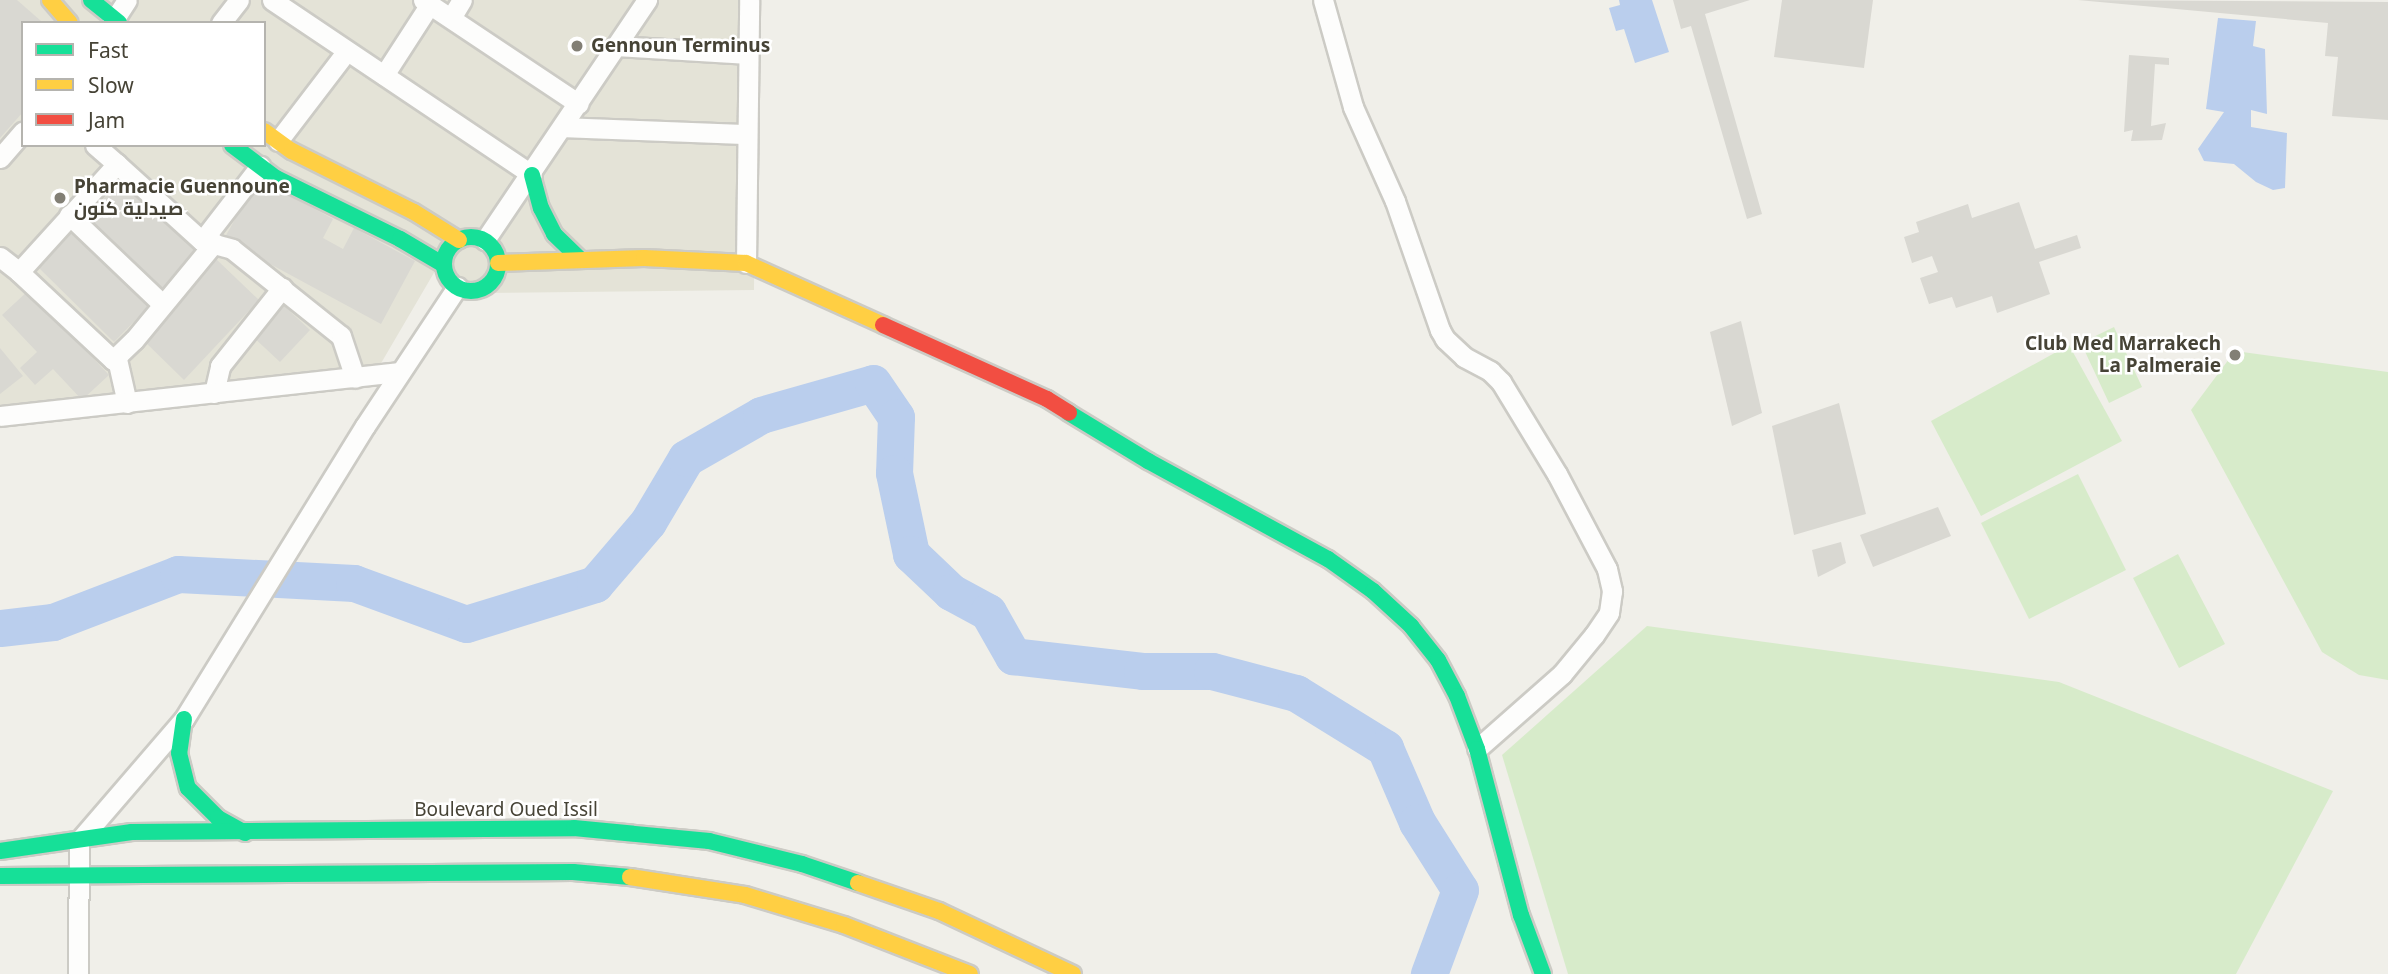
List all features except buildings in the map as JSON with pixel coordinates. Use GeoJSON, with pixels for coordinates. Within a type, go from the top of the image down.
{"type":"FeatureCollection","features":[{"type":"Feature","properties":{"kind":"main road"},"geometry":{"type":"LineString","coordinates":[[50,0],[68,21]]}},
{"type":"Feature","properties":{"kind":"main road"},"geometry":{"type":"LineString","coordinates":[[91,0],[114,21]]}},
{"type":"Feature","properties":{"kind":"main road"},"geometry":{"type":"LineString","coordinates":[[271,136],[292,151],[414,212],[459,240]]}},
{"type":"Feature","properties":{"kind":"main road"},"geometry":{"type":"LineString","coordinates":[[235,147],[276,178],[400,239],[444,265]]}},
{"type":"Feature","properties":{"kind":"main road"},"geometry":{"type":"LineString","coordinates":[[531,175],[541,208],[554,234],[581,260]]}},
{"type":"Feature","properties":{"kind":"main road"},"geometry":{"type":"LineString","coordinates":[[468,237],[485,240],[492,246],[498,263],[490,282],[474,291],[457,287],[450,282],[444,265],[446,256],[459,240],[468,237]]}},
{"type":"Feature","properties":{"kind":"main road"},"geometry":{"type":"LineString","coordinates":[[498,263],[657,258],[746,263],[1047,399],[1148,461],[1328,559],[1373,591],[1411,626],[1431,652],[1457,696],[1477,749],[1521,915],[1542,974]]}},
{"type":"Feature","properties":{"kind":"main road"},"geometry":{"type":"LineString","coordinates":[[184,719],[179,753],[188,788],[218,818],[246,833]]}},
{"type":"Feature","properties":{"kind":"main road","name":"Boulevard Oued Issil"},"geometry":{"type":"LineString","coordinates":[[0,851],[132,832],[574,828],[709,841],[802,864],[939,911],[1073,974]]}},
{"type":"Feature","properties":{"kind":"main road"},"geometry":{"type":"LineString","coordinates":[[0,876],[520,872],[656,880],[745,895],[844,925],[970,974]]}},
{"type":"Feature","properties":{"kind":"street"},"geometry":{"type":"LineString","coordinates":[[116,21],[127,0]]}},
{"type":"Feature","properties":{"kind":"street"},"geometry":{"type":"LineString","coordinates":[[223,21],[239,0]]}},
{"type":"Feature","properties":{"kind":"street"},"geometry":{"type":"LineString","coordinates":[[272,0],[531,175]]}},
{"type":"Feature","properties":{"kind":"street"},"geometry":{"type":"LineString","coordinates":[[451,18],[462,0]]}},
{"type":"Feature","properties":{"kind":"street"},"geometry":{"type":"LineString","coordinates":[[746,263],[749,0]]}},
{"type":"Feature","properties":{"kind":"street"},"geometry":{"type":"LineString","coordinates":[[1323,0],[1353,107],[1395,201],[1440,330],[1454,348],[1490,370],[1507,391],[1557,474],[1607,569],[1612,591],[1609,612],[1562,674],[1477,749]]}},
{"type":"Feature","properties":{"kind":"street"},"geometry":{"type":"LineString","coordinates":[[485,240],[564,127],[617,46],[642,1]]}},
{"type":"Feature","properties":{"kind":"street"},"geometry":{"type":"LineString","coordinates":[[384,75],[426,2],[579,104]]}},
{"type":"Feature","properties":{"kind":"street"},"geometry":{"type":"LineString","coordinates":[[617,46],[748,54]]}},
{"type":"Feature","properties":{"kind":"street"},"geometry":{"type":"LineString","coordinates":[[271,136],[346,52]]}},
{"type":"Feature","properties":{"kind":"street"},"geometry":{"type":"LineString","coordinates":[[564,127],[747,134]]}},
{"type":"Feature","properties":{"kind":"street"},"geometry":{"type":"LineString","coordinates":[[0,158],[21,134]]}},
{"type":"Feature","properties":{"kind":"street"},"geometry":{"type":"LineString","coordinates":[[97,147],[208,242],[232,249],[341,336],[355,378]]}},
{"type":"Feature","properties":{"kind":"street"},"geometry":{"type":"LineString","coordinates":[[19,272],[117,164]]}},
{"type":"Feature","properties":{"kind":"street"},"geometry":{"type":"LineString","coordinates":[[117,359],[208,242],[260,166]]}},
{"type":"Feature","properties":{"kind":"street"},"geometry":{"type":"LineString","coordinates":[[69,215],[161,303]]}},
{"type":"Feature","properties":{"kind":"street"},"geometry":{"type":"LineString","coordinates":[[0,257],[19,272],[107,358],[117,359]]}},
{"type":"Feature","properties":{"kind":"street"},"geometry":{"type":"LineString","coordinates":[[78,974],[79,841],[184,719],[365,426],[457,287]]}},
{"type":"Feature","properties":{"kind":"street"},"geometry":{"type":"LineString","coordinates":[[214,393],[220,366],[282,288]]}},
{"type":"Feature","properties":{"kind":"street"},"geometry":{"type":"LineString","coordinates":[[117,359],[127,402]]}},
{"type":"Feature","properties":{"kind":"street"},"geometry":{"type":"LineString","coordinates":[[0,416],[400,372]]}},
{"type":"Feature","properties":{"kind":"shaded area"},"geometry":{"type":"Polygon","coordinates":[[[0,0],[756,0],[754,290],[479,293],[435,271],[380,365],[0,407],[0,0]]]}},
{"type":"Feature","properties":{"kind":"green space"},"geometry":{"type":"Polygon","coordinates":[[[2114,327],[2142,387],[2109,403],[2081,343],[2114,327]]]}},
{"type":"Feature","properties":{"kind":"green space"},"geometry":{"type":"Polygon","coordinates":[[[2069,345],[2122,441],[1981,516],[1931,421],[2069,345]]]}},
{"type":"Feature","properties":{"kind":"green space"},"geometry":{"type":"Polygon","coordinates":[[[2235,351],[2388,372],[2388,680],[2359,675],[2322,652],[2191,410],[2235,351]]]}},
{"type":"Feature","properties":{"kind":"green space"},"geometry":{"type":"Polygon","coordinates":[[[2078,474],[2126,570],[2029,619],[1981,523],[2078,474]]]}},
{"type":"Feature","properties":{"kind":"green space"},"geometry":{"type":"Polygon","coordinates":[[[2178,554],[2225,644],[2179,668],[2133,578],[2178,554]]]}},
{"type":"Feature","properties":{"kind":"green space"},"geometry":{"type":"Polygon","coordinates":[[[1647,626],[2059,682],[2333,791],[2236,974],[1568,974],[1502,755],[1647,626]]]}},
{"type":"Feature","properties":{"kind":"water"},"geometry":{"type":"Polygon","coordinates":[[[1619,0],[1652,0],[1669,52],[1635,63],[1624,29],[1616,31],[1609,8],[1620,5],[1619,0]]]}},
{"type":"Feature","properties":{"kind":"water"},"geometry":{"type":"Polygon","coordinates":[[[2218,18],[2256,21],[2253,46],[2265,49],[2267,114],[2251,110],[2251,127],[2287,133],[2285,188],[2273,190],[2256,182],[2234,164],[2204,161],[2198,149],[2224,112],[2206,109],[2218,18]]]}},
{"type":"Feature","properties":{"kind":"waterway"},"geometry":{"type":"LineString","coordinates":[[0,628],[53,622],[178,574],[354,583],[466,624],[595,584],[648,522],[686,458],[761,415],[873,383],[896,417],[894,473],[911,554],[951,592],[988,612],[1013,656],[1142,671],[1212,671],[1296,693],[1385,748],[1417,822],[1460,890],[1429,974]]}},
{"type":"Feature","properties":{"kind":"traffic: fast"},"geometry":{"type":"LineString","coordinates":[[91,0],[117,21]]}},
{"type":"Feature","properties":{"kind":"traffic: fast"},"geometry":{"type":"LineString","coordinates":[[235,147],[276,178],[400,239],[444,265]]}},
{"type":"Feature","properties":{"kind":"traffic: fast"},"geometry":{"type":"LineString","coordinates":[[532,175],[541,208],[554,234],[581,260]]}},
{"type":"Feature","properties":{"kind":"traffic: fast"},"geometry":{"type":"LineString","coordinates":[[471,237],[490,245],[498,264],[490,283],[471,291],[452,283],[444,264],[452,245],[471,237]]}},
{"type":"Feature","properties":{"kind":"traffic: fast"},"geometry":{"type":"LineString","coordinates":[[1069,413],[1148,461],[1328,559],[1373,591],[1411,626],[1438,660],[1457,696],[1477,749],[1521,915],[1543,974]]}},
{"type":"Feature","properties":{"kind":"traffic: fast"},"geometry":{"type":"LineString","coordinates":[[184,719],[179,753],[188,788],[218,818],[245,833]]}},
{"type":"Feature","properties":{"kind":"traffic: fast"},"geometry":{"type":"LineString","coordinates":[[0,851],[132,832],[574,828],[709,841],[802,864],[858,883]]}},
{"type":"Feature","properties":{"kind":"traffic: fast"},"geometry":{"type":"LineString","coordinates":[[0,876],[573,872],[630,877]]}},
{"type":"Feature","properties":{"kind":"traffic: slow"},"geometry":{"type":"LineString","coordinates":[[50,0],[68,21]]}},
{"type":"Feature","properties":{"kind":"traffic: slow"},"geometry":{"type":"LineString","coordinates":[[266,132],[292,151],[414,212],[459,240]]}},
{"type":"Feature","properties":{"kind":"traffic: slow"},"geometry":{"type":"LineString","coordinates":[[498,263],[644,258],[746,263],[883,325]]}},
{"type":"Feature","properties":{"kind":"traffic: slow"},"geometry":{"type":"LineString","coordinates":[[630,877],[745,895],[844,925],[970,974]]}},
{"type":"Feature","properties":{"kind":"traffic: slow"},"geometry":{"type":"LineString","coordinates":[[858,883],[939,911],[1073,974]]}},
{"type":"Feature","properties":{"kind":"traffic: jam"},"geometry":{"type":"LineString","coordinates":[[883,325],[1047,399],[1069,413]]}},
{"type":"Feature","properties":{"kind":"place","name":"Gennoun Terminus"},"geometry":{"type":"Point","coordinates":[577,46]}},
{"type":"Feature","properties":{"kind":"place","name":"Pharmacie Guennoune صيدلية كنون"},"geometry":{"type":"Point","coordinates":[60,198]}},
{"type":"Feature","properties":{"kind":"place","name":"Club Med Marrakech La Palmeraie"},"geometry":{"type":"Point","coordinates":[2235,355]}}]}
